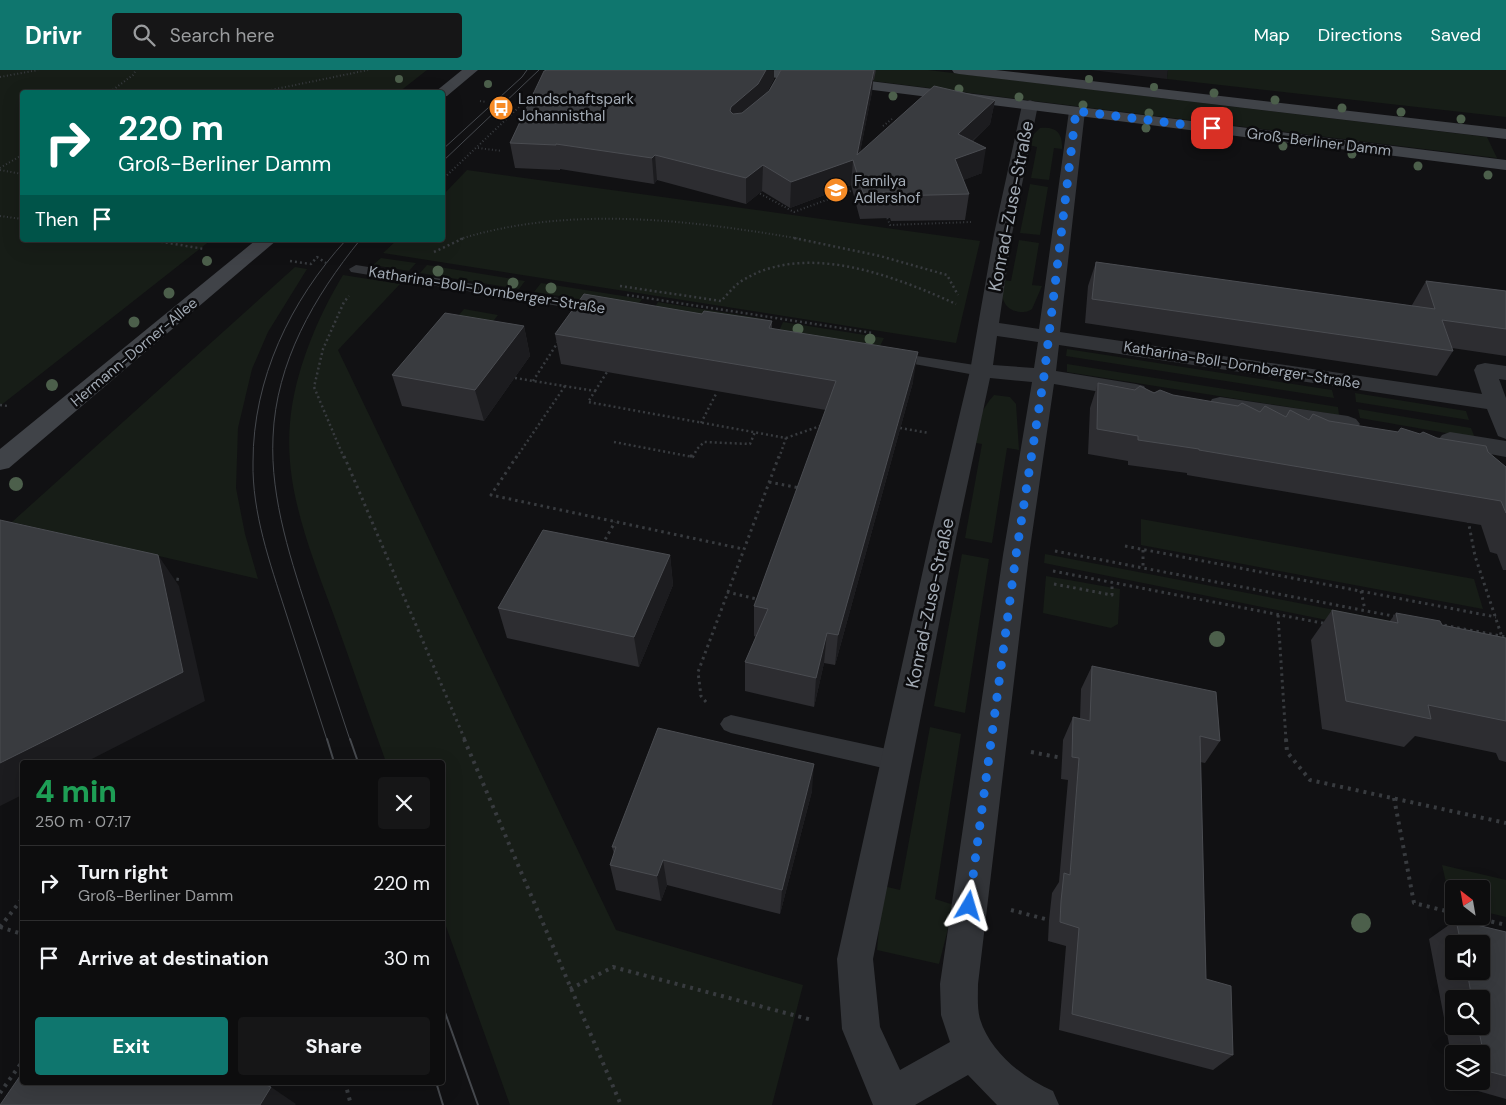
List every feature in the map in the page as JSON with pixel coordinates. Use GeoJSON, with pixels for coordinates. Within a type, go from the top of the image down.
{"type":"FeatureCollection","features":[{"type":"Feature","properties":{"kind":"main road"},"geometry":{"type":"LineString","coordinates":[[445,91],[470,70]]}},
{"type":"Feature","properties":{"kind":"main road","name":"Groß-Berliner Damm"},"geometry":{"type":"LineString","coordinates":[[746,70],[781,81],[1030,105],[1506,165]]}},
{"type":"Feature","properties":{"kind":"main road","name":"Groß-Berliner Damm"},"geometry":{"type":"LineString","coordinates":[[959,70],[1506,134]]}},
{"type":"Feature","properties":{"kind":"main road","name":"Hermann-Dorner-Allee"},"geometry":{"type":"LineString","coordinates":[[0,462],[266,242]]}},
{"type":"Feature","properties":{"kind":"street","name":"Konrad-Zuse-Straße"},"geometry":{"type":"LineString","coordinates":[[892,1101],[861,1029],[855,959],[942,543],[981,371],[1003,234],[1030,105]]}},
{"type":"Feature","properties":{"kind":"street"},"geometry":{"type":"LineString","coordinates":[[1039,1105],[1027,1102],[993,1074],[974,1050],[960,1018],[959,984],[1016,555],[1044,376],[1076,111]]}},
{"type":"Feature","properties":{"kind":"street","name":"Katharina-Boll-Dornberger-Straße"},"geometry":{"type":"LineString","coordinates":[[988,328],[1496,404]]}},
{"type":"Feature","properties":{"kind":"street"},"geometry":{"type":"LineString","coordinates":[[1506,374],[1485,370],[1506,431]]}},
{"type":"Feature","properties":{"kind":"street"},"geometry":{"type":"LineString","coordinates":[[981,371],[1044,376],[1156,394]]}},
{"type":"Feature","properties":{"kind":"street"},"geometry":{"type":"LineString","coordinates":[[1203,401],[1369,428]]}},
{"type":"Feature","properties":{"kind":"street"},"geometry":{"type":"LineString","coordinates":[[1426,436],[1506,449]]}},
{"type":"Feature","properties":{"kind":"street"},"geometry":{"type":"LineString","coordinates":[[892,1101],[974,1050]]}},
{"type":"Feature","properties":{"kind":"lane","name":"Katharina-Boll-Dornberger-Straße"},"geometry":{"type":"LineString","coordinates":[[356,269],[642,316]]}},
{"type":"Feature","properties":{"kind":"lane"},"geometry":{"type":"LineString","coordinates":[[881,355],[981,371]]}},
{"type":"Feature","properties":{"kind":"lane"},"geometry":{"type":"LineString","coordinates":[[731,724],[896,761]]}},
{"type":"Feature","properties":{"kind":"path"},"geometry":{"type":"LineString","coordinates":[[0,77],[38,70]]}},
{"type":"Feature","properties":{"kind":"path"},"geometry":{"type":"LineString","coordinates":[[113,90],[133,75],[136,70]]}},
{"type":"Feature","properties":{"kind":"path"},"geometry":{"type":"LineString","coordinates":[[271,90],[368,70]]}},
{"type":"Feature","properties":{"kind":"path"},"geometry":{"type":"LineString","coordinates":[[445,177],[478,148],[537,89]]}},
{"type":"Feature","properties":{"kind":"path"},"geometry":{"type":"LineString","coordinates":[[478,148],[502,151]]}},
{"type":"Feature","properties":{"kind":"path"},"geometry":{"type":"LineString","coordinates":[[0,169],[20,156]]}},
{"type":"Feature","properties":{"kind":"path"},"geometry":{"type":"LineString","coordinates":[[0,169],[20,174]]}},
{"type":"Feature","properties":{"kind":"path"},"geometry":{"type":"LineString","coordinates":[[750,189],[794,212],[860,188]]}},
{"type":"Feature","properties":{"kind":"path"},"geometry":{"type":"LineString","coordinates":[[836,190],[843,194]]}},
{"type":"Feature","properties":{"kind":"path"},"geometry":{"type":"LineString","coordinates":[[885,211],[890,229]]}},
{"type":"Feature","properties":{"kind":"path"},"geometry":{"type":"LineString","coordinates":[[0,216],[20,219]]}},
{"type":"Feature","properties":{"kind":"path"},"geometry":{"type":"LineString","coordinates":[[429,256],[438,249],[459,240],[490,230],[551,222],[601,220],[719,227],[823,242],[913,264],[947,275],[960,300]]}},
{"type":"Feature","properties":{"kind":"path"},"geometry":{"type":"LineString","coordinates":[[890,225],[972,222]]}},
{"type":"Feature","properties":{"kind":"path"},"geometry":{"type":"LineString","coordinates":[[163,242],[207,249]]}},
{"type":"Feature","properties":{"kind":"path"},"geometry":{"type":"LineString","coordinates":[[294,262],[310,264],[316,257],[319,259]]}},
{"type":"Feature","properties":{"kind":"path"},"geometry":{"type":"LineString","coordinates":[[716,309],[735,284],[760,271],[793,264],[815,263],[860,271],[914,285],[956,305]]}},
{"type":"Feature","properties":{"kind":"path"},"geometry":{"type":"LineString","coordinates":[[355,290],[344,302],[323,349],[314,387],[621,1105]]}},
{"type":"Feature","properties":{"kind":"path"},"geometry":{"type":"LineString","coordinates":[[623,294],[874,334]]}},
{"type":"Feature","properties":{"kind":"path"},"geometry":{"type":"LineString","coordinates":[[701,298],[721,301]]}},
{"type":"Feature","properties":{"kind":"path"},"geometry":{"type":"LineString","coordinates":[[642,316],[652,299]]}},
{"type":"Feature","properties":{"kind":"path"},"geometry":{"type":"LineString","coordinates":[[772,324],[776,318]]}},
{"type":"Feature","properties":{"kind":"path"},"geometry":{"type":"LineString","coordinates":[[533,381],[562,337]]}},
{"type":"Feature","properties":{"kind":"path"},"geometry":{"type":"LineString","coordinates":[[607,372],[588,402],[786,438],[823,425]]}},
{"type":"Feature","properties":{"kind":"path"},"geometry":{"type":"LineString","coordinates":[[515,378],[595,391]]}},
{"type":"Feature","properties":{"kind":"path"},"geometry":{"type":"LineString","coordinates":[[565,386],[490,495],[743,549]]}},
{"type":"Feature","properties":{"kind":"path"},"geometry":{"type":"LineString","coordinates":[[702,422],[717,392]]}},
{"type":"Feature","properties":{"kind":"path"},"geometry":{"type":"LineString","coordinates":[[0,405],[8,406]]}},
{"type":"Feature","properties":{"kind":"path"},"geometry":{"type":"LineString","coordinates":[[900,428],[934,434]]}},
{"type":"Feature","properties":{"kind":"path"},"geometry":{"type":"LineString","coordinates":[[614,442],[693,457],[696,448],[704,442],[750,444],[755,432]]}},
{"type":"Feature","properties":{"kind":"path"},"geometry":{"type":"LineString","coordinates":[[731,724],[717,714],[701,696],[698,672],[786,438]]}},
{"type":"Feature","properties":{"kind":"path"},"geometry":{"type":"LineString","coordinates":[[769,482],[807,490]]}},
{"type":"Feature","properties":{"kind":"path"},"geometry":{"type":"LineString","coordinates":[[1468,520],[1472,547],[1504,637]]}},
{"type":"Feature","properties":{"kind":"path"},"geometry":{"type":"LineString","coordinates":[[598,553],[615,522]]}},
{"type":"Feature","properties":{"kind":"path"},"geometry":{"type":"LineString","coordinates":[[1125,546],[1496,617]]}},
{"type":"Feature","properties":{"kind":"path"},"geometry":{"type":"LineString","coordinates":[[1047,549],[1401,617]]}},
{"type":"Feature","properties":{"kind":"path"},"geometry":{"type":"LineString","coordinates":[[1143,550],[1143,568]]}},
{"type":"Feature","properties":{"kind":"path"},"geometry":{"type":"LineString","coordinates":[[1045,569],[1335,625]]}},
{"type":"Feature","properties":{"kind":"path"},"geometry":{"type":"LineString","coordinates":[[163,576],[182,580]]}},
{"type":"Feature","properties":{"kind":"path"},"geometry":{"type":"LineString","coordinates":[[1054,584],[1112,595],[1112,582]]}},
{"type":"Feature","properties":{"kind":"path"},"geometry":{"type":"LineString","coordinates":[[1361,591],[1365,610]]}},
{"type":"Feature","properties":{"kind":"path"},"geometry":{"type":"LineString","coordinates":[[727,592],[767,601]]}},
{"type":"Feature","properties":{"kind":"path"},"geometry":{"type":"LineString","coordinates":[[1278,615],[1287,752],[1310,780],[1506,823]]}},
{"type":"Feature","properties":{"kind":"path"},"geometry":{"type":"LineString","coordinates":[[1429,622],[1504,637]]}},
{"type":"Feature","properties":{"kind":"path"},"geometry":{"type":"LineString","coordinates":[[1024,750],[1062,758]]}},
{"type":"Feature","properties":{"kind":"path"},"geometry":{"type":"LineString","coordinates":[[1394,798],[1414,903],[1445,911]]}},
{"type":"Feature","properties":{"kind":"path"},"geometry":{"type":"LineString","coordinates":[[20,902],[0,927],[20,933]]}},
{"type":"Feature","properties":{"kind":"path"},"geometry":{"type":"LineString","coordinates":[[1006,909],[1049,920]]}},
{"type":"Feature","properties":{"kind":"path"},"geometry":{"type":"LineString","coordinates":[[1490,921],[1506,925]]}},
{"type":"Feature","properties":{"kind":"path"},"geometry":{"type":"LineString","coordinates":[[570,989],[613,966],[812,1020]]}},
{"type":"Feature","properties":{"kind":"path"},"geometry":{"type":"LineString","coordinates":[[0,1093],[20,1065]]}},
{"type":"Feature","properties":{"kind":"path"},"geometry":{"type":"LineString","coordinates":[[346,1085],[352,1105]]}},
{"type":"Feature","properties":{"kind":"shaded area"},"geometry":{"type":"Polygon","coordinates":[[[0,70],[427,70],[402,90],[20,90],[20,242],[208,242],[0,406],[0,70]]]}},
{"type":"Feature","properties":{"kind":"shaded area"},"geometry":{"type":"Polygon","coordinates":[[[784,70],[928,70],[1487,137],[1497,158],[784,70]]]}},
{"type":"Feature","properties":{"kind":"shaded area"},"geometry":{"type":"Polygon","coordinates":[[[1091,70],[1168,70],[1167,79],[1091,70]]]}},
{"type":"Feature","properties":{"kind":"shaded area"},"geometry":{"type":"Polygon","coordinates":[[[1168,70],[1506,70],[1506,117],[1167,79],[1168,70]]]}},
{"type":"Feature","properties":{"kind":"shaded area"},"geometry":{"type":"Polygon","coordinates":[[[1040,128],[1050,128],[1057,132],[1062,143],[1062,149],[1054,148],[1049,180],[1031,178],[1037,147],[1029,145],[1031,137],[1040,128]]]}},
{"type":"Feature","properties":{"kind":"shaded area"},"geometry":{"type":"Polygon","coordinates":[[[467,170],[980,241],[956,343],[383,253],[395,242],[445,242],[445,193],[467,170]]]}},
{"type":"Feature","properties":{"kind":"shaded area"},"geometry":{"type":"Polygon","coordinates":[[[1030,184],[1048,187],[1040,235],[1020,233],[1030,184]]]}},
{"type":"Feature","properties":{"kind":"shaded area"},"geometry":{"type":"Polygon","coordinates":[[[1019,240],[1039,243],[1032,285],[1042,286],[1032,309],[1023,312],[1014,311],[1006,305],[1002,291],[1002,280],[1011,281],[1019,240]]]}},
{"type":"Feature","properties":{"kind":"shaded area"},"geometry":{"type":"Polygon","coordinates":[[[381,258],[416,263],[409,271],[373,265],[381,258]]]}},
{"type":"Feature","properties":{"kind":"shaded area"},"geometry":{"type":"Polygon","coordinates":[[[427,265],[525,281],[519,289],[420,273],[427,265]]]}},
{"type":"Feature","properties":{"kind":"shaded area"},"geometry":{"type":"Polygon","coordinates":[[[295,267],[307,269],[268,332],[252,369],[238,428],[236,488],[245,534],[258,579],[12,522],[295,267]]]}},
{"type":"Feature","properties":{"kind":"shaded area"},"geometry":{"type":"Polygon","coordinates":[[[343,275],[400,284],[338,350],[616,930],[803,985],[772,1105],[510,1105],[445,924],[445,760],[385,760],[308,544],[295,496],[289,448],[292,404],[308,346],[343,275]]]}},
{"type":"Feature","properties":{"kind":"shaded area"},"geometry":{"type":"Polygon","coordinates":[[[541,283],[642,299],[636,308],[534,292],[541,283]]]}},
{"type":"Feature","properties":{"kind":"shaded area"},"geometry":{"type":"Polygon","coordinates":[[[658,302],[765,319],[761,327],[653,310],[658,302]]]}},
{"type":"Feature","properties":{"kind":"shaded area"},"geometry":{"type":"Polygon","coordinates":[[[464,309],[498,315],[487,329],[452,323],[464,309]]]}},
{"type":"Feature","properties":{"kind":"shaded area"},"geometry":{"type":"Polygon","coordinates":[[[783,322],[884,338],[880,346],[779,331],[783,322]]]}},
{"type":"Feature","properties":{"kind":"shaded area"},"geometry":{"type":"Polygon","coordinates":[[[1067,349],[1332,390],[1334,398],[1066,356],[1067,349]]]}},
{"type":"Feature","properties":{"kind":"shaded area"},"geometry":{"type":"Polygon","coordinates":[[[1067,364],[1338,407],[1339,415],[1067,372],[1067,364]]]}},
{"type":"Feature","properties":{"kind":"shaded area"},"geometry":{"type":"Polygon","coordinates":[[[1355,393],[1466,411],[1469,420],[1356,402],[1355,393]]]}},
{"type":"Feature","properties":{"kind":"shaded area"},"geometry":{"type":"Polygon","coordinates":[[[994,395],[1010,397],[1016,404],[1019,450],[1007,448],[992,543],[965,538],[982,444],[970,442],[983,411],[994,395]]]}},
{"type":"Feature","properties":{"kind":"shaded area"},"geometry":{"type":"Polygon","coordinates":[[[1358,409],[1471,428],[1475,438],[1360,418],[1358,409]]]}},
{"type":"Feature","properties":{"kind":"shaded area"},"geometry":{"type":"Polygon","coordinates":[[[1141,519],[1474,579],[1483,609],[1141,545],[1141,519]]]}},
{"type":"Feature","properties":{"kind":"shaded area"},"geometry":{"type":"Polygon","coordinates":[[[962,554],[989,559],[965,713],[934,706],[962,554]]]}},
{"type":"Feature","properties":{"kind":"shaded area"},"geometry":{"type":"Polygon","coordinates":[[[1045,554],[1506,643],[1381,631],[1044,563],[1045,554]]]}},
{"type":"Feature","properties":{"kind":"shaded area"},"geometry":{"type":"Polygon","coordinates":[[[1046,576],[1120,589],[1118,624],[1111,628],[1043,613],[1046,576]]]}},
{"type":"Feature","properties":{"kind":"shaded area"},"geometry":{"type":"Polygon","coordinates":[[[930,727],[961,734],[935,899],[954,905],[939,964],[877,950],[883,886],[900,890],[930,727]]]}},
{"type":"Feature","properties":{"kind":"shaded area"},"geometry":{"type":"Polygon","coordinates":[[[1442,865],[1506,880],[1506,917],[1490,913],[1490,880],[1445,880],[1442,865]]]}},
{"type":"Feature","properties":{"kind":"building"},"geometry":{"type":"Polygon","coordinates":[[[766,70],[758,84],[731,107],[730,111],[733,114],[742,113],[769,91],[781,70],[874,70],[857,155],[934,86],[995,100],[958,134],[986,148],[955,159],[969,194],[894,196],[893,192],[863,193],[853,160],[791,182],[763,165],[746,178],[655,155],[652,158],[556,144],[510,143],[544,71],[766,70]]]}},
{"type":"Feature","properties":{"kind":"building"},"geometry":{"type":"Polygon","coordinates":[[[1096,262],[1435,309],[1426,281],[1506,291],[1506,329],[1442,320],[1453,351],[1092,299],[1096,262]]]}},
{"type":"Feature","properties":{"kind":"building"},"geometry":{"type":"Polygon","coordinates":[[[584,294],[702,314],[704,311],[772,321],[769,328],[918,352],[838,635],[827,633],[816,678],[745,662],[768,609],[754,606],[836,381],[555,334],[584,294]]]}},
{"type":"Feature","properties":{"kind":"building"},"geometry":{"type":"Polygon","coordinates":[[[445,313],[524,326],[475,390],[392,375],[445,313]]]}},
{"type":"Feature","properties":{"kind":"building"},"geometry":{"type":"Polygon","coordinates":[[[1098,383],[1135,390],[1140,386],[1154,393],[1160,390],[1173,395],[1238,406],[1242,403],[1260,412],[1265,406],[1286,417],[1290,410],[1309,420],[1313,414],[1329,421],[1398,432],[1401,428],[1420,434],[1423,432],[1437,438],[1486,446],[1488,452],[1506,467],[1506,513],[1501,501],[1138,440],[1138,436],[1097,429],[1098,383]]]}},
{"type":"Feature","properties":{"kind":"building"},"geometry":{"type":"Polygon","coordinates":[[[0,520],[158,555],[183,672],[0,763],[0,520]]]}},
{"type":"Feature","properties":{"kind":"building"},"geometry":{"type":"Polygon","coordinates":[[[543,530],[670,555],[634,637],[498,608],[543,530]]]}},
{"type":"Feature","properties":{"kind":"building"},"geometry":{"type":"Polygon","coordinates":[[[1332,610],[1398,623],[1396,613],[1440,621],[1442,625],[1506,638],[1506,721],[1428,705],[1431,719],[1346,701],[1332,610]]]}},
{"type":"Feature","properties":{"kind":"building"},"geometry":{"type":"Polygon","coordinates":[[[1092,666],[1216,692],[1220,741],[1200,736],[1206,979],[1231,986],[1233,1055],[1072,1014],[1079,928],[1060,922],[1061,901],[1064,873],[1070,875],[1079,758],[1072,757],[1073,717],[1090,721],[1092,666]]]}},
{"type":"Feature","properties":{"kind":"building"},"geometry":{"type":"Polygon","coordinates":[[[658,728],[814,764],[782,890],[663,860],[657,876],[610,865],[616,847],[612,847],[658,728]]]}},
{"type":"Feature","properties":{"kind":"building"},"geometry":{"type":"Polygon","coordinates":[[[1457,925],[1477,925],[1506,932],[1506,1076],[1490,1072],[1490,1045],[1482,1045],[1480,1035],[1490,1035],[1490,990],[1470,990],[1469,980],[1490,980],[1490,935],[1459,935],[1457,925]]]}},
{"type":"Feature","properties":{"kind":"building"},"geometry":{"type":"Polygon","coordinates":[[[20,1076],[20,1085],[266,1085],[271,1087],[260,1105],[0,1105],[20,1076]]]}},
{"type":"Feature","properties":{"kind":"tram line"},"geometry":{"type":"LineString","coordinates":[[445,147],[522,77],[527,70]]}},
{"type":"Feature","properties":{"kind":"tram line"},"geometry":{"type":"LineString","coordinates":[[445,159],[539,70]]}},
{"type":"Feature","properties":{"kind":"tram line"},"geometry":{"type":"LineString","coordinates":[[327,740],[263,537],[255,500],[253,462],[255,431],[260,401],[278,343],[308,289],[344,242]]}},
{"type":"Feature","properties":{"kind":"tram line"},"geometry":{"type":"LineString","coordinates":[[350,740],[304,600],[284,531],[275,484],[273,437],[281,383],[300,332],[327,284],[358,242]]}},
{"type":"Feature","properties":{"kind":"tram line"},"geometry":{"type":"LineString","coordinates":[[327,739],[333,760]]}},
{"type":"Feature","properties":{"kind":"tram line"},"geometry":{"type":"LineString","coordinates":[[350,739],[357,760]]}},
{"type":"Feature","properties":{"kind":"tram line"},"geometry":{"type":"LineString","coordinates":[[445,1012],[478,1105]]}},
{"type":"Feature","properties":{"kind":"tram line"},"geometry":{"type":"LineString","coordinates":[[437,1085],[443,1105]]}},
{"type":"Feature","properties":{"kind":"place","name":"Landschaftspark Johannisthal"},"geometry":{"type":"Point","coordinates":[501,108]}},
{"type":"Feature","properties":{"kind":"place","name":"Familya Adlershof"},"geometry":{"type":"Point","coordinates":[836,190]}},
{"type":"Feature","properties":{"kind":"route"},"geometry":{"type":"LineString","coordinates":[[969,906],[991,731],[1044,376],[1076,111],[1212,128]]}}]}
